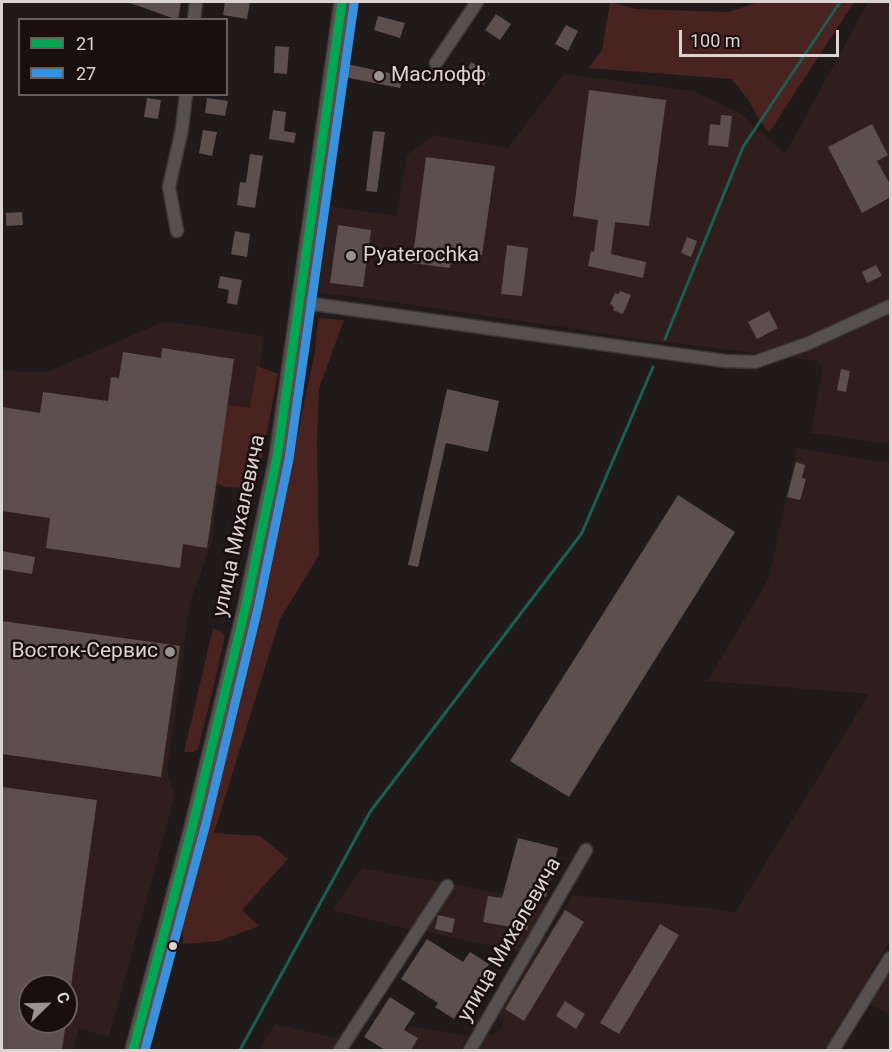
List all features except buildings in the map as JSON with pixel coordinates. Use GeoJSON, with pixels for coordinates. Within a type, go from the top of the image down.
{"type":"FeatureCollection","features":[{"type":"Feature","properties":{"kind":"street"},"geometry":{"type":"LineString","coordinates":[[194,18],[196,2]]}},
{"type":"Feature","properties":{"kind":"street","name":"улица Михалевича"},"geometry":{"type":"LineString","coordinates":[[133,1050],[193,824],[246,605],[277,457],[342,2]]}},
{"type":"Feature","properties":{"kind":"street"},"geometry":{"type":"LineString","coordinates":[[436,63],[477,2]]}},
{"type":"Feature","properties":{"kind":"street"},"geometry":{"type":"LineString","coordinates":[[177,231],[170,187],[182,129],[186,96]]}},
{"type":"Feature","properties":{"kind":"street"},"geometry":{"type":"LineString","coordinates":[[299,302],[648,351],[725,361],[754,362],[809,343],[891,306]]}},
{"type":"Feature","properties":{"kind":"street","name":"улица Михалевича"},"geometry":{"type":"LineString","coordinates":[[470,1050],[586,850]]}},
{"type":"Feature","properties":{"kind":"street"},"geometry":{"type":"LineString","coordinates":[[340,1050],[447,886]]}},
{"type":"Feature","properties":{"kind":"street"},"geometry":{"type":"LineString","coordinates":[[833,1050],[891,958]]}},
{"type":"Feature","properties":{"kind":"shaded area"},"geometry":{"type":"Polygon","coordinates":[[[610,2],[636,9],[728,12],[759,2],[854,2],[769,133],[732,79],[589,68],[602,50],[610,2]]]}},
{"type":"Feature","properties":{"kind":"shaded area"},"geometry":{"type":"Polygon","coordinates":[[[868,2],[890,2],[890,444],[811,433],[822,372],[819,361],[640,339],[319,293],[330,206],[396,216],[407,155],[434,135],[508,148],[564,74],[693,91],[740,113],[785,154],[868,2]]]}},
{"type":"Feature","properties":{"kind":"shaded area"},"geometry":{"type":"Polygon","coordinates":[[[318,318],[344,320],[319,388],[317,442],[319,555],[280,619],[214,833],[260,836],[288,859],[242,910],[259,926],[219,941],[183,944],[182,923],[281,512],[315,351],[318,318]]]}},
{"type":"Feature","properties":{"kind":"shaded area"},"geometry":{"type":"Polygon","coordinates":[[[165,321],[264,336],[253,411],[220,475],[212,540],[190,603],[167,771],[175,795],[109,1037],[79,1029],[78,1032],[78,974],[18,974],[18,1034],[78,1034],[73,1050],[2,1050],[2,371],[47,372],[165,321]]]}},
{"type":"Feature","properties":{"kind":"shaded area"},"geometry":{"type":"Polygon","coordinates":[[[257,366],[278,374],[258,479],[252,486],[244,488],[224,487],[216,482],[227,405],[250,408],[257,366]]]}},
{"type":"Feature","properties":{"kind":"shaded area"},"geometry":{"type":"Polygon","coordinates":[[[797,448],[890,463],[890,942],[824,1050],[476,1050],[485,1036],[501,1030],[503,1021],[497,1012],[573,895],[709,908],[735,913],[869,694],[707,681],[769,578],[797,448]]]}},
{"type":"Feature","properties":{"kind":"shaded area"},"geometry":{"type":"Polygon","coordinates":[[[213,628],[220,630],[225,636],[215,681],[198,749],[193,752],[184,752],[213,628]]]}},
{"type":"Feature","properties":{"kind":"shaded area"},"geometry":{"type":"Polygon","coordinates":[[[362,868],[441,882],[411,930],[332,910],[362,868]]]}},
{"type":"Feature","properties":{"kind":"shaded area"},"geometry":{"type":"Polygon","coordinates":[[[454,884],[549,904],[520,952],[422,931],[454,884]]]}},
{"type":"Feature","properties":{"kind":"shaded area"},"geometry":{"type":"Polygon","coordinates":[[[890,970],[890,1014],[868,1004],[890,970]]]}},
{"type":"Feature","properties":{"kind":"shaded area"},"geometry":{"type":"Polygon","coordinates":[[[275,1024],[341,1039],[334,1050],[259,1050],[275,1024]]]}},
{"type":"Feature","properties":{"kind":"shaded area"},"geometry":{"type":"Polygon","coordinates":[[[409,1026],[469,1036],[460,1050],[394,1050],[409,1026]]]}},
{"type":"Feature","properties":{"kind":"waterway"},"geometry":{"type":"LineString","coordinates":[[665,339],[743,147],[840,2]]}},
{"type":"Feature","properties":{"kind":"waterway"},"geometry":{"type":"LineString","coordinates":[[240,1050],[370,812],[582,533],[653,367]]}},
{"type":"Feature","properties":{"kind":"transit line","name":"21"},"geometry":{"type":"LineString","coordinates":[[133,1050],[193,824],[246,605],[277,457],[342,2]]}},
{"type":"Feature","properties":{"kind":"transit line","name":"27"},"geometry":{"type":"LineString","coordinates":[[145,1050],[205,827],[258,608],[289,459],[354,4]]}},
{"type":"Feature","properties":{"kind":"place","name":"Маслофф"},"geometry":{"type":"Point","coordinates":[379,76]}},
{"type":"Feature","properties":{"kind":"place","name":"Pyaterochka"},"geometry":{"type":"Point","coordinates":[351,256]}},
{"type":"Feature","properties":{"kind":"place","name":"Восток-Сервис"},"geometry":{"type":"Point","coordinates":[170,652]}}]}
